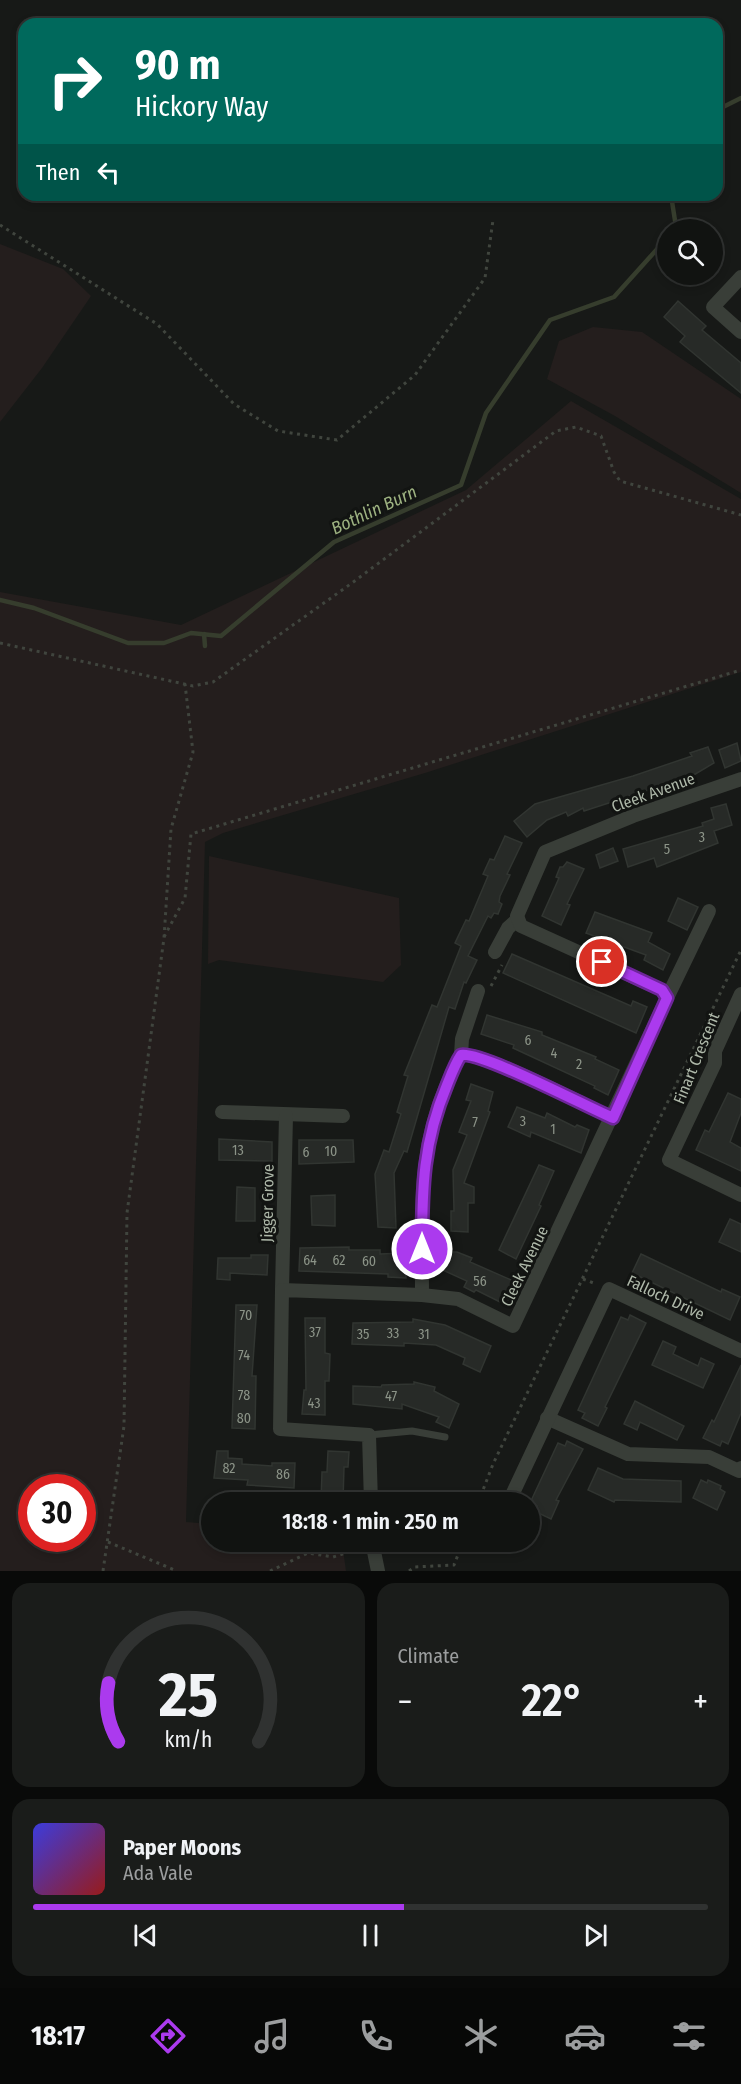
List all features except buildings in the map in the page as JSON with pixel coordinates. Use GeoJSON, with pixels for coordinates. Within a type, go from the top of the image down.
{"type":"FeatureCollection","features":[{"type":"Feature","properties":{"kind":"street"},"geometry":{"type":"LineString","coordinates":[[741,277],[713,308],[741,332]]}},
{"type":"Feature","properties":{"kind":"street","name":"Cleek Avenue"},"geometry":{"type":"LineString","coordinates":[[495,952],[508,928],[518,919],[517,916],[545,852],[633,816],[741,779]]}},
{"type":"Feature","properties":{"kind":"street","name":"Cleek Avenue"},"geometry":{"type":"LineString","coordinates":[[282,1290],[422,1294],[458,1299],[513,1326],[709,911]]}},
{"type":"Feature","properties":{"kind":"street"},"geometry":{"type":"LineString","coordinates":[[518,919],[521,926],[662,990],[667,998]]}},
{"type":"Feature","properties":{"kind":"street"},"geometry":{"type":"LineString","coordinates":[[422,1294],[424,1163],[441,1099],[461,1055],[462,1039],[478,991]]}},
{"type":"Feature","properties":{"kind":"street","name":"Finart Crescent"},"geometry":{"type":"LineString","coordinates":[[741,994],[715,1051],[715,1063],[669,1160],[741,1195]]}},
{"type":"Feature","properties":{"kind":"street"},"geometry":{"type":"LineString","coordinates":[[461,1055],[468,1054],[489,1062],[613,1118]]}},
{"type":"Feature","properties":{"kind":"street"},"geometry":{"type":"LineString","coordinates":[[222,1112],[286,1116],[343,1116]]}},
{"type":"Feature","properties":{"kind":"street","name":"Jigger Grove"},"geometry":{"type":"LineString","coordinates":[[282,1290],[286,1116]]}},
{"type":"Feature","properties":{"kind":"street","name":"Falloch Drive"},"geometry":{"type":"LineString","coordinates":[[513,1492],[609,1289],[741,1351]]}},
{"type":"Feature","properties":{"kind":"street"},"geometry":{"type":"LineString","coordinates":[[282,1290],[280,1429],[369,1435],[371,1492]]}},
{"type":"Feature","properties":{"kind":"street"},"geometry":{"type":"LineString","coordinates":[[547,1418],[628,1454],[710,1457],[739,1472],[741,1468]]}},
{"type":"Feature","properties":{"kind":"street"},"geometry":{"type":"LineString","coordinates":[[374,1552],[378,1571]]}},
{"type":"Feature","properties":{"kind":"lane"},"geometry":{"type":"LineString","coordinates":[[369,1435],[412,1431],[445,1437]]}},
{"type":"Feature","properties":{"kind":"path"},"geometry":{"type":"LineString","coordinates":[[0,225],[157,324],[234,404],[278,431],[337,440],[415,375],[485,278],[493,220]]}},
{"type":"Feature","properties":{"kind":"path"},"geometry":{"type":"LineString","coordinates":[[0,643],[193,686],[213,682],[352,583],[556,431],[576,427],[600,436],[614,472],[620,481],[741,515]]}},
{"type":"Feature","properties":{"kind":"path"},"geometry":{"type":"LineString","coordinates":[[164,938],[184,898],[191,834],[741,670]]}},
{"type":"Feature","properties":{"kind":"path"},"geometry":{"type":"LineString","coordinates":[[103,1571],[124,1426],[127,1213],[164,938],[171,829],[193,752],[186,684]]}},
{"type":"Feature","properties":{"kind":"path"},"geometry":{"type":"LineString","coordinates":[[482,1492],[493,1464],[741,950]]}},
{"type":"Feature","properties":{"kind":"path"},"geometry":{"type":"LineString","coordinates":[[108,1542],[177,1571]]}},
{"type":"Feature","properties":{"kind":"path"},"geometry":{"type":"LineString","coordinates":[[270,1571],[308,1553],[333,1557],[347,1552]]}},
{"type":"Feature","properties":{"kind":"path"},"geometry":{"type":"LineString","coordinates":[[410,1571],[415,1566],[454,1565],[459,1552]]}},
{"type":"Feature","properties":{"kind":"shaded area"},"geometry":{"type":"Polygon","coordinates":[[[0,244],[63,269],[91,296],[42,368],[0,422],[0,244]]]}},
{"type":"Feature","properties":{"kind":"shaded area"},"geometry":{"type":"Polygon","coordinates":[[[593,327],[642,332],[741,399],[741,493],[615,416],[547,379],[559,341],[593,327]]]}},
{"type":"Feature","properties":{"kind":"shaded area"},"geometry":{"type":"Polygon","coordinates":[[[571,401],[741,499],[741,672],[425,773],[223,833],[205,842],[186,1522],[201,1523],[201,1552],[343,1552],[346,1571],[0,1571],[0,592],[181,625],[466,490],[571,401]]]}},
{"type":"Feature","properties":{"kind":"shaded area"},"geometry":{"type":"Polygon","coordinates":[[[209,856],[399,898],[401,965],[383,982],[219,960],[208,964],[209,856]]]}},
{"type":"Feature","properties":{"kind":"waterway","name":"Bothlin Burn"},"geometry":{"type":"LineString","coordinates":[[723,107],[741,98]]}},
{"type":"Feature","properties":{"kind":"waterway","name":"Bothlin Burn"},"geometry":{"type":"LineString","coordinates":[[672,201],[675,219]]}},
{"type":"Feature","properties":{"kind":"waterway","name":"Bothlin Burn"},"geometry":{"type":"LineString","coordinates":[[0,600],[34,608],[128,643],[164,643],[191,633],[221,636],[334,542],[461,485],[486,413],[550,320],[614,297],[657,249]]}},
{"type":"Feature","properties":{"kind":"waterway"},"geometry":{"type":"LineString","coordinates":[[204,634],[205,646]]}},
{"type":"Feature","properties":{"kind":"route"},"geometry":{"type":"LineString","coordinates":[[422,1249],[422,1181],[428,1144],[441,1099],[461,1055],[468,1054],[499,1066],[613,1118],[667,998],[662,990],[602,962]]}}]}
